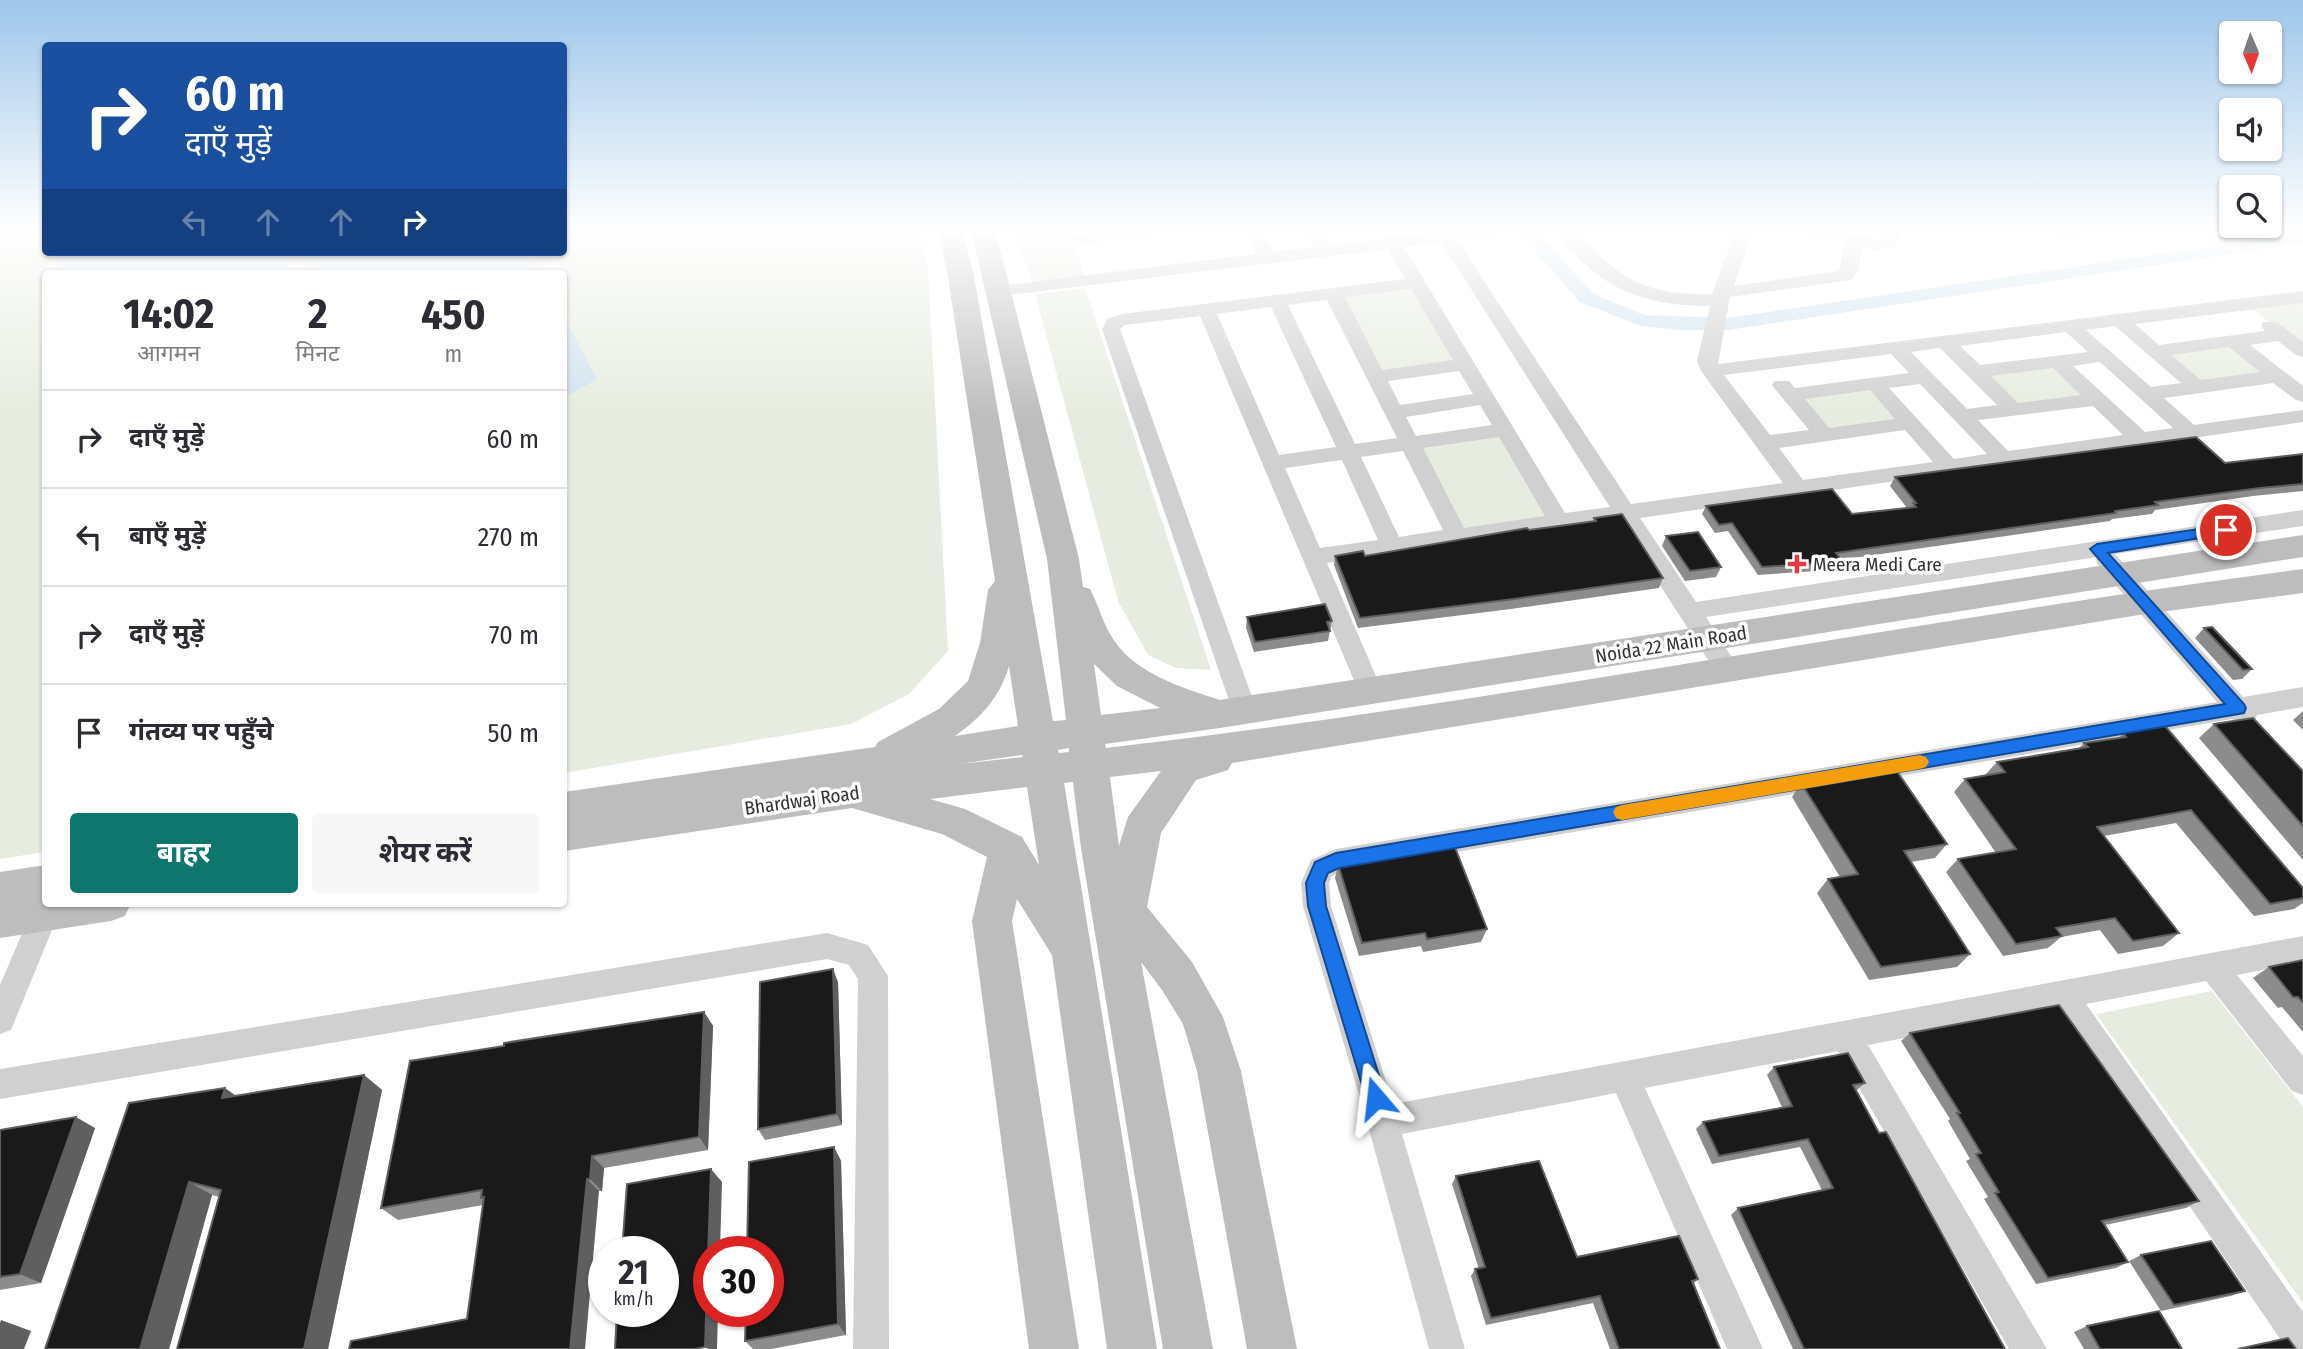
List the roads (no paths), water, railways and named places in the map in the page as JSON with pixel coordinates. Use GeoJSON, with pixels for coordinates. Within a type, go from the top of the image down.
{"type":"FeatureCollection","features":[{"type":"Feature","properties":{"kind":"street"},"geometry":{"type":"LineString","coordinates":[[964,292],[1072,953],[1132,1349]]}},
{"type":"Feature","properties":{"kind":"street"},"geometry":{"type":"LineString","coordinates":[[1000,292],[1063,559],[1086,749],[1122,931],[1188,1349]]}},
{"type":"Feature","properties":{"kind":"street"},"geometry":{"type":"LineString","coordinates":[[1241,723],[1111,328],[1114,323],[1122,320],[1341,292]]}},
{"type":"Feature","properties":{"kind":"street"},"geometry":{"type":"LineString","coordinates":[[1422,292],[1559,522]]}},
{"type":"Feature","properties":{"kind":"street"},"geometry":{"type":"LineString","coordinates":[[1482,292],[1728,670]]}},
{"type":"Feature","properties":{"kind":"street"},"geometry":{"type":"LineString","coordinates":[[1636,292],[1678,301],[1720,300],[1762,292]]}},
{"type":"Feature","properties":{"kind":"street"},"geometry":{"type":"LineString","coordinates":[[1723,292],[1707,351],[1711,371],[1798,488]]}},
{"type":"Feature","properties":{"kind":"street"},"geometry":{"type":"LineString","coordinates":[[1333,293],[1457,536]]}},
{"type":"Feature","properties":{"kind":"street"},"geometry":{"type":"LineString","coordinates":[[1711,371],[2303,297]]}},
{"type":"Feature","properties":{"kind":"street"},"geometry":{"type":"LineString","coordinates":[[1277,300],[1392,545]]}},
{"type":"Feature","properties":{"kind":"street"},"geometry":{"type":"LineString","coordinates":[[2243,304],[2303,351]]}},
{"type":"Feature","properties":{"kind":"street"},"geometry":{"type":"LineString","coordinates":[[1206,309],[1370,690]]}},
{"type":"Feature","properties":{"kind":"street"},"geometry":{"type":"LineString","coordinates":[[2119,320],[2197,387]]}},
{"type":"Feature","properties":{"kind":"street"},"geometry":{"type":"LineString","coordinates":[[2070,326],[2190,432]]}},
{"type":"Feature","properties":{"kind":"street"},"geometry":{"type":"LineString","coordinates":[[2155,351],[2281,335]]}},
{"type":"Feature","properties":{"kind":"street"},"geometry":{"type":"LineString","coordinates":[[2233,341],[2303,396]]}},
{"type":"Feature","properties":{"kind":"street"},"geometry":{"type":"LineString","coordinates":[[1945,342],[2013,409]]}},
{"type":"Feature","properties":{"kind":"street"},"geometry":{"type":"LineString","coordinates":[[1896,348],[2003,458]]}},
{"type":"Feature","properties":{"kind":"street"},"geometry":{"type":"LineString","coordinates":[[1976,372],[2104,356]]}},
{"type":"Feature","properties":{"kind":"street"},"geometry":{"type":"LineString","coordinates":[[2058,362],[2140,439]]}},
{"type":"Feature","properties":{"kind":"street"},"geometry":{"type":"LineString","coordinates":[[1376,377],[1465,364]]}},
{"type":"Feature","properties":{"kind":"street"},"geometry":{"type":"LineString","coordinates":[[1765,364],[1824,435]]}},
{"type":"Feature","properties":{"kind":"street"},"geometry":{"type":"LineString","coordinates":[[2147,394],[2277,376]]}},
{"type":"Feature","properties":{"kind":"street"},"geometry":{"type":"LineString","coordinates":[[1790,395],[1925,377]]}},
{"type":"Feature","properties":{"kind":"street"},"geometry":{"type":"LineString","coordinates":[[1875,384],[1949,466]]}},
{"type":"Feature","properties":{"kind":"street"},"geometry":{"type":"LineString","coordinates":[[1394,412],[1485,398]]}},
{"type":"Feature","properties":{"kind":"street"},"geometry":{"type":"LineString","coordinates":[[1962,416],[2098,399]]}},
{"type":"Feature","properties":{"kind":"street"},"geometry":{"type":"LineString","coordinates":[[1311,557],[2303,416]]}},
{"type":"Feature","properties":{"kind":"street"},"geometry":{"type":"LineString","coordinates":[[1765,443],[1911,423]]}},
{"type":"Feature","properties":{"kind":"street"},"geometry":{"type":"LineString","coordinates":[[1271,463],[1504,430]]}},
{"type":"Feature","properties":{"kind":"street"},"geometry":{"type":"LineString","coordinates":[[2266,738],[2108,561],[2303,518]]}},
{"type":"Feature","properties":{"kind":"street","name":"Noida 22 Main Road"},"geometry":{"type":"LineString","coordinates":[[1086,749],[1241,723],[1370,690],[1699,625],[2108,561],[2303,546]]}},
{"type":"Feature","properties":{"kind":"street"},"geometry":{"type":"LineString","coordinates":[[1063,559],[1090,629],[1108,657],[1138,681],[1241,723]]}},
{"type":"Feature","properties":{"kind":"street"},"geometry":{"type":"LineString","coordinates":[[856,779],[950,721],[982,690],[994,653],[1009,564]]}},
{"type":"Feature","properties":{"kind":"street","name":"Noida 22 Main Road"},"geometry":{"type":"LineString","coordinates":[[1040,755],[1241,723],[1728,670],[2145,602],[2303,581]]}},
{"type":"Feature","properties":{"kind":"street"},"geometry":{"type":"LineString","coordinates":[[1447,1349],[1383,1122],[1317,906],[1315,883],[1321,868],[1336,861],[2303,697]]}},
{"type":"Feature","properties":{"kind":"street"},"geometry":{"type":"LineString","coordinates":[[1122,931],[1142,829],[1183,769],[1241,723]]}},
{"type":"Feature","properties":{"kind":"street","name":"Bhardwaj Road"},"geometry":{"type":"LineString","coordinates":[[567,808],[856,779],[1040,755]]}},
{"type":"Feature","properties":{"kind":"street"},"geometry":{"type":"LineString","coordinates":[[856,779],[951,820],[1008,849],[1072,953]]}},
{"type":"Feature","properties":{"kind":"street","name":"Bhardwaj Road"},"geometry":{"type":"LineString","coordinates":[[567,834],[856,779]]}},
{"type":"Feature","properties":{"kind":"street"},"geometry":{"type":"LineString","coordinates":[[1008,849],[992,921],[1054,1349]]}},
{"type":"Feature","properties":{"kind":"street"},"geometry":{"type":"LineString","coordinates":[[0,889],[42,898]]}},
{"type":"Feature","properties":{"kind":"street"},"geometry":{"type":"LineString","coordinates":[[0,920],[42,901]]}},
{"type":"Feature","properties":{"kind":"street"},"geometry":{"type":"LineString","coordinates":[[0,1020],[44,907]]}},
{"type":"Feature","properties":{"kind":"street"},"geometry":{"type":"LineString","coordinates":[[1122,931],[1177,976],[1202,1017],[1219,1071],[1272,1349]]}},
{"type":"Feature","properties":{"kind":"street"},"geometry":{"type":"LineString","coordinates":[[0,1084],[827,946],[858,954],[873,976],[871,1349]]}},
{"type":"Feature","properties":{"kind":"street"},"geometry":{"type":"LineString","coordinates":[[1383,1122],[2303,949]]}},
{"type":"Feature","properties":{"kind":"street"},"geometry":{"type":"LineString","coordinates":[[2212,966],[2303,1080]]}},
{"type":"Feature","properties":{"kind":"street"},"geometry":{"type":"LineString","coordinates":[[2062,994],[2303,1342]]}},
{"type":"Feature","properties":{"kind":"street"},"geometry":{"type":"LineString","coordinates":[[1845,1035],[2029,1349]]}},
{"type":"Feature","properties":{"kind":"street"},"geometry":{"type":"LineString","coordinates":[[1624,1077],[1745,1349]]}},
{"type":"Feature","properties":{"kind":"water"},"geometry":{"type":"Polygon","coordinates":[[[567,323],[597,379],[567,396],[567,323]]]}},
{"type":"Feature","properties":{"kind":"waterway"},"geometry":{"type":"LineString","coordinates":[[1581,292],[1587,298],[1641,320],[1680,324],[1728,324],[1942,292]]}},
{"type":"Feature","properties":{"kind":"place","name":"Meera Medi Care"},"geometry":{"type":"Point","coordinates":[1797,564]}}]}
